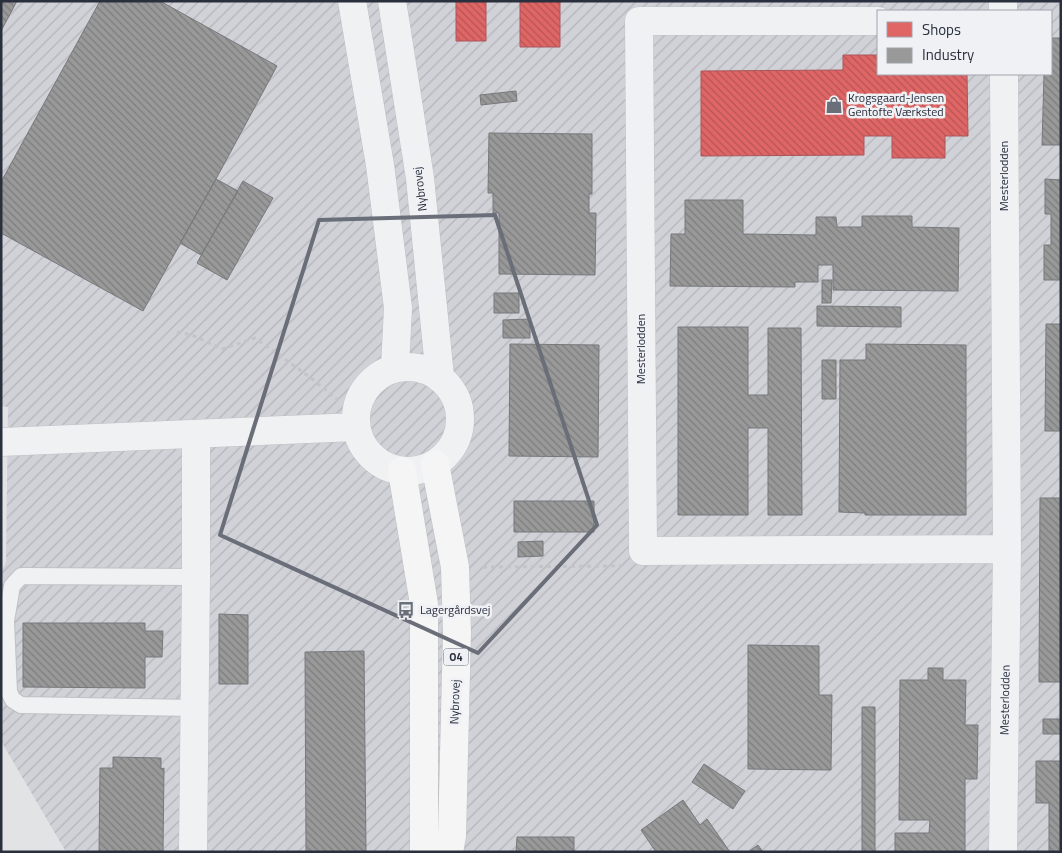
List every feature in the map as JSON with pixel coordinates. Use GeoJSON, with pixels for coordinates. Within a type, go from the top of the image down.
{"type":"FeatureCollection","features":[{"type":"Feature","properties":{"kind":"main road","name":"Nybrovej"},"geometry":{"type":"LineString","coordinates":[[435,464],[455,567],[457,632],[452,836],[449,852]]}},
{"type":"Feature","properties":{"kind":"main road"},"geometry":{"type":"LineString","coordinates":[[402,471],[424,604],[424,852]]}},
{"type":"Feature","properties":{"kind":"street"},"geometry":{"type":"LineString","coordinates":[[352,1],[380,165],[398,308],[395,367]]}},
{"type":"Feature","properties":{"kind":"street","name":"Nybrovej"},"geometry":{"type":"LineString","coordinates":[[392,1],[420,178],[440,377]]}},
{"type":"Feature","properties":{"kind":"street","name":"Mesterlodden"},"geometry":{"type":"LineString","coordinates":[[643,551],[639,21],[877,21]]}},
{"type":"Feature","properties":{"kind":"street","name":"Mesterlodden"},"geometry":{"type":"LineString","coordinates":[[1003,852],[1007,549],[1004,75]]}},
{"type":"Feature","properties":{"kind":"street"},"geometry":{"type":"LineString","coordinates":[[411,366],[427,370],[440,377],[452,390],[458,405],[460,422],[456,439],[448,453],[435,464],[419,470],[402,471],[386,467],[372,457],[361,443],[355,420],[358,401],[372,379],[395,367],[411,366]]}},
{"type":"Feature","properties":{"kind":"street"},"geometry":{"type":"LineString","coordinates":[[1,442],[196,435],[355,420]]}},
{"type":"Feature","properties":{"kind":"street"},"geometry":{"type":"LineString","coordinates":[[193,852],[196,435]]}},
{"type":"Feature","properties":{"kind":"street"},"geometry":{"type":"LineString","coordinates":[[643,551],[1007,549]]}},
{"type":"Feature","properties":{"kind":"lane"},"geometry":{"type":"LineString","coordinates":[[194,708],[21,705],[12,700],[9,692],[6,621],[12,586],[21,576],[196,577]]}},
{"type":"Feature","properties":{"kind":"path"},"geometry":{"type":"LineString","coordinates":[[177,332],[192,334],[222,349],[255,338],[311,378],[355,420]]}},
{"type":"Feature","properties":{"kind":"path"},"geometry":{"type":"LineString","coordinates":[[455,567],[620,566],[643,551]]}},
{"type":"Feature","properties":{"kind":"highlighted area"},"geometry":{"type":"Polygon","coordinates":[[[495,215],[597,525],[478,653],[220,535],[319,220],[495,215]]]}},
{"type":"Feature","properties":{"kind":"shaded area"},"geometry":{"type":"Polygon","coordinates":[[[1,1],[1061,1],[1061,852],[66,852],[1,741],[1,573],[6,562],[8,407],[1,406],[1,1]]]}},
{"type":"Feature","properties":{"kind":"building: Shops"},"geometry":{"type":"Polygon","coordinates":[[[456,1],[486,1],[486,41],[456,41],[456,1]]]}},
{"type":"Feature","properties":{"kind":"building: Shops"},"geometry":{"type":"Polygon","coordinates":[[[520,1],[560,1],[560,47],[520,47],[520,1]]]}},
{"type":"Feature","properties":{"kind":"building: Shops","name":"Krogsgaard-Jensen Gentofte Værksted"},"geometry":{"type":"Polygon","coordinates":[[[843,55],[877,55],[877,75],[967,75],[968,136],[945,136],[945,158],[892,158],[892,136],[864,136],[864,155],[701,156],[701,71],[843,70],[843,55]]]}},
{"type":"Feature","properties":{"kind":"building: Industry"},"geometry":{"type":"Polygon","coordinates":[[[1,1],[17,1],[1,31],[1,1]]]}},
{"type":"Feature","properties":{"kind":"building: Industry"},"geometry":{"type":"Polygon","coordinates":[[[100,1],[160,1],[277,66],[143,311],[1,233],[1,182],[100,1]]]}},
{"type":"Feature","properties":{"kind":"building: Industry"},"geometry":{"type":"Polygon","coordinates":[[[1052,38],[1061,38],[1061,145],[1042,145],[1044,75],[1052,75],[1052,38]]]}},
{"type":"Feature","properties":{"kind":"building: Industry"},"geometry":{"type":"Polygon","coordinates":[[[516,91],[517,101],[481,105],[480,95],[516,91]]]}},
{"type":"Feature","properties":{"kind":"building: Industry"},"geometry":{"type":"Polygon","coordinates":[[[489,133],[592,134],[592,194],[589,194],[589,213],[596,213],[595,275],[499,274],[499,213],[493,213],[493,193],[488,193],[489,133]]]}},
{"type":"Feature","properties":{"kind":"building: Industry"},"geometry":{"type":"Polygon","coordinates":[[[216,179],[238,191],[201,255],[180,243],[216,179]]]}},
{"type":"Feature","properties":{"kind":"building: Industry"},"geometry":{"type":"Polygon","coordinates":[[[1045,179],[1061,180],[1061,280],[1044,280],[1044,245],[1051,245],[1051,214],[1045,214],[1045,179]]]}},
{"type":"Feature","properties":{"kind":"building: Industry"},"geometry":{"type":"Polygon","coordinates":[[[243,181],[273,198],[227,280],[197,263],[243,181]]]}},
{"type":"Feature","properties":{"kind":"building: Industry"},"geometry":{"type":"Polygon","coordinates":[[[685,200],[743,200],[743,234],[816,235],[816,217],[836,217],[837,227],[862,227],[862,216],[912,216],[912,227],[959,228],[958,291],[833,290],[833,265],[818,265],[818,282],[795,282],[795,287],[670,286],[671,234],[685,234],[685,200]]]}},
{"type":"Feature","properties":{"kind":"building: Industry"},"geometry":{"type":"Polygon","coordinates":[[[822,280],[832,280],[831,303],[822,303],[822,280]]]}},
{"type":"Feature","properties":{"kind":"building: Industry"},"geometry":{"type":"Polygon","coordinates":[[[494,293],[519,293],[519,313],[494,313],[494,293]]]}},
{"type":"Feature","properties":{"kind":"building: Industry"},"geometry":{"type":"Polygon","coordinates":[[[817,306],[901,307],[901,327],[817,326],[817,306]]]}},
{"type":"Feature","properties":{"kind":"building: Industry"},"geometry":{"type":"Polygon","coordinates":[[[530,319],[530,338],[503,338],[503,320],[530,319]]]}},
{"type":"Feature","properties":{"kind":"building: Industry"},"geometry":{"type":"Polygon","coordinates":[[[1046,324],[1061,324],[1061,431],[1045,431],[1046,324]]]}},
{"type":"Feature","properties":{"kind":"building: Industry"},"geometry":{"type":"Polygon","coordinates":[[[678,327],[748,327],[748,395],[768,395],[768,328],[801,328],[802,515],[768,515],[768,428],[748,428],[748,515],[678,515],[678,327]]]}},
{"type":"Feature","properties":{"kind":"building: Industry"},"geometry":{"type":"Polygon","coordinates":[[[510,344],[599,345],[598,457],[509,456],[510,344]]]}},
{"type":"Feature","properties":{"kind":"building: Industry"},"geometry":{"type":"Polygon","coordinates":[[[866,344],[966,345],[966,515],[865,515],[865,513],[839,512],[840,360],[866,360],[866,344]]]}},
{"type":"Feature","properties":{"kind":"building: Industry"},"geometry":{"type":"Polygon","coordinates":[[[822,360],[836,360],[836,399],[822,399],[822,360]]]}},
{"type":"Feature","properties":{"kind":"building: Industry"},"geometry":{"type":"Polygon","coordinates":[[[1040,498],[1061,498],[1061,682],[1039,682],[1040,498]]]}},
{"type":"Feature","properties":{"kind":"building: Industry"},"geometry":{"type":"Polygon","coordinates":[[[514,501],[594,501],[594,532],[514,532],[514,501]]]}},
{"type":"Feature","properties":{"kind":"building: Industry"},"geometry":{"type":"Polygon","coordinates":[[[543,541],[543,556],[518,557],[518,542],[543,541]]]}},
{"type":"Feature","properties":{"kind":"building: Industry"},"geometry":{"type":"Polygon","coordinates":[[[219,614],[248,615],[248,684],[219,684],[219,614]]]}},
{"type":"Feature","properties":{"kind":"building: Industry"},"geometry":{"type":"Polygon","coordinates":[[[23,623],[145,623],[145,631],[163,631],[162,657],[145,657],[145,688],[23,687],[23,623]]]}},
{"type":"Feature","properties":{"kind":"building: Industry"},"geometry":{"type":"Polygon","coordinates":[[[748,645],[819,646],[819,695],[832,695],[831,770],[748,769],[748,645]]]}},
{"type":"Feature","properties":{"kind":"building: Industry"},"geometry":{"type":"Polygon","coordinates":[[[364,651],[366,852],[306,852],[305,652],[364,651]]]}},
{"type":"Feature","properties":{"kind":"building: Industry"},"geometry":{"type":"Polygon","coordinates":[[[928,668],[943,668],[943,680],[966,680],[965,725],[978,725],[977,779],[965,779],[965,852],[895,852],[895,833],[929,833],[930,820],[899,820],[900,680],[928,680],[928,668]]]}},
{"type":"Feature","properties":{"kind":"building: Industry"},"geometry":{"type":"Polygon","coordinates":[[[862,707],[875,707],[875,852],[862,852],[862,707]]]}},
{"type":"Feature","properties":{"kind":"building: Industry"},"geometry":{"type":"Polygon","coordinates":[[[1043,719],[1061,719],[1061,734],[1043,734],[1043,719]]]}},
{"type":"Feature","properties":{"kind":"building: Industry"},"geometry":{"type":"Polygon","coordinates":[[[113,757],[161,758],[161,769],[164,768],[163,852],[99,852],[100,768],[113,768],[113,757]]]}},
{"type":"Feature","properties":{"kind":"building: Industry"},"geometry":{"type":"Polygon","coordinates":[[[1036,761],[1061,761],[1061,852],[1049,852],[1049,803],[1036,803],[1036,761]]]}},
{"type":"Feature","properties":{"kind":"building: Industry"},"geometry":{"type":"Polygon","coordinates":[[[704,764],[745,791],[733,809],[692,782],[704,764]]]}},
{"type":"Feature","properties":{"kind":"building: Industry"},"geometry":{"type":"Polygon","coordinates":[[[683,800],[700,825],[707,819],[730,852],[656,852],[641,830],[683,800]]]}},
{"type":"Feature","properties":{"kind":"building: Industry"},"geometry":{"type":"Polygon","coordinates":[[[517,837],[574,837],[574,852],[516,852],[517,837]]]}},
{"type":"Feature","properties":{"kind":"building: Industry"},"geometry":{"type":"Polygon","coordinates":[[[758,845],[763,852],[748,852],[758,845]]]}},
{"type":"Feature","properties":{"kind":"place","name":"Krogsgaard-Jensen Gentofte Værksted"},"geometry":{"type":"Point","coordinates":[834,105]}},
{"type":"Feature","properties":{"kind":"place","name":"Lagergårdsvej"},"geometry":{"type":"Point","coordinates":[406,610]}}]}
